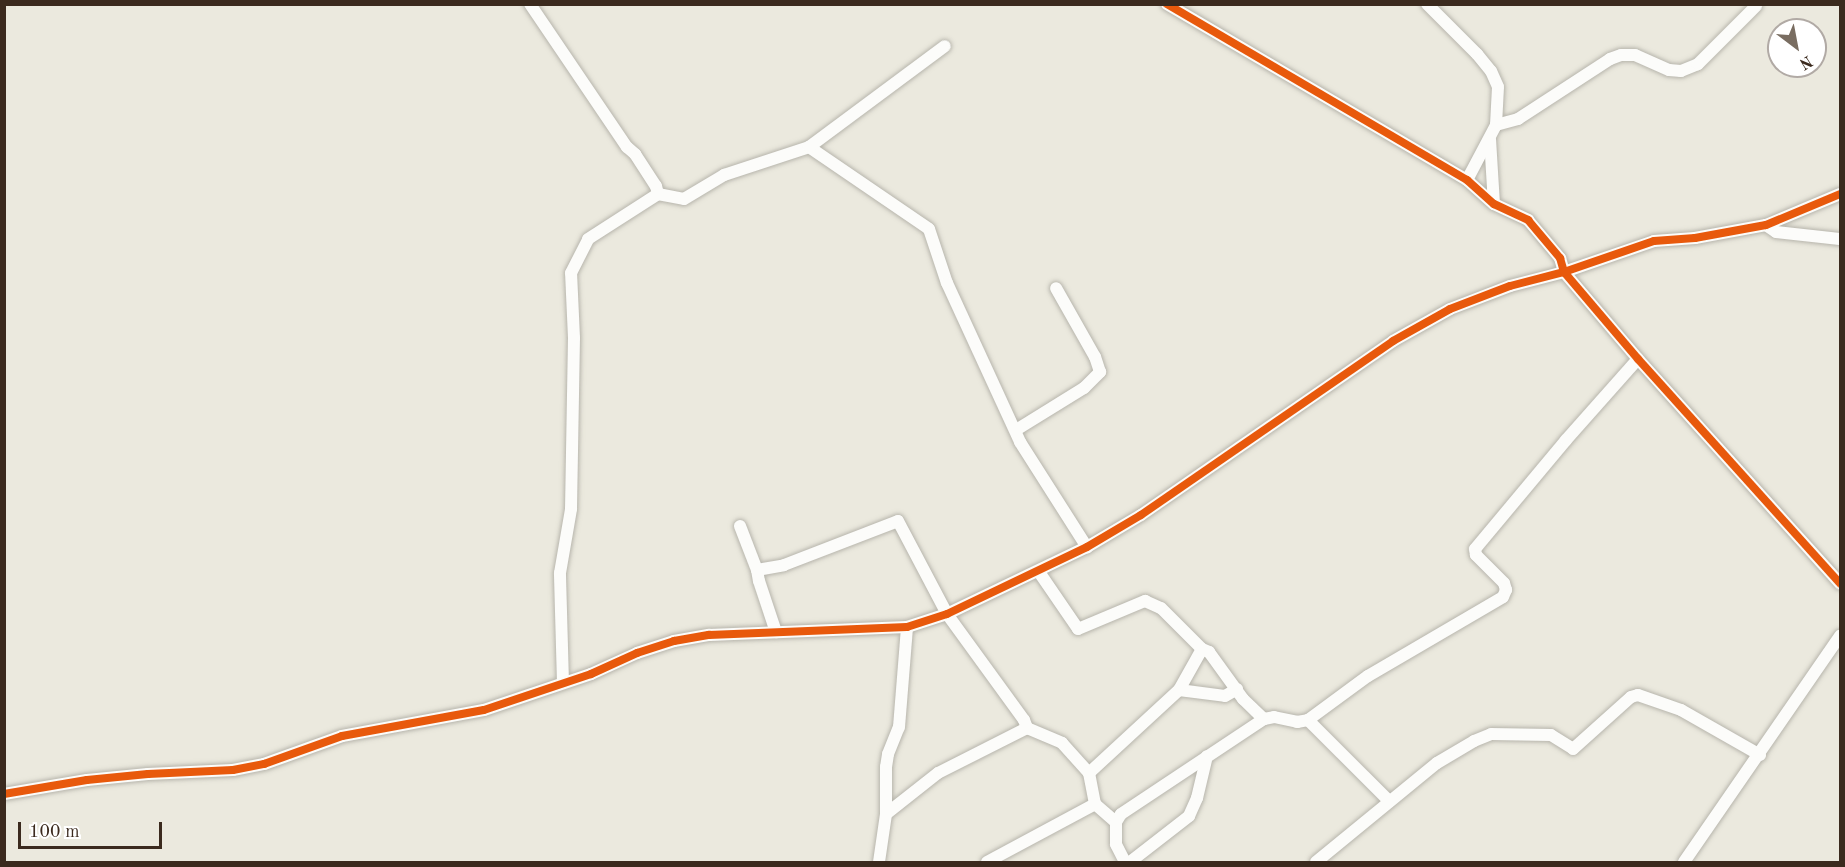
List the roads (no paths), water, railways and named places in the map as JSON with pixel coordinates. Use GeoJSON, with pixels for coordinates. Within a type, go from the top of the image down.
{"type":"FeatureCollection","features":[{"type":"Feature","properties":{"kind":"street"},"geometry":{"type":"LineString","coordinates":[[530,4],[627,147],[635,154],[656,186],[658,194]]}},
{"type":"Feature","properties":{"kind":"street"},"geometry":{"type":"LineString","coordinates":[[1167,4],[1467,180],[1494,204],[1528,220],[1560,258],[1564,272],[1638,359],[1840,583]]}},
{"type":"Feature","properties":{"kind":"street"},"geometry":{"type":"LineString","coordinates":[[1427,4],[1491,71],[1498,87],[1496,125],[1467,180]]}},
{"type":"Feature","properties":{"kind":"street"},"geometry":{"type":"LineString","coordinates":[[1496,125],[1518,119],[1610,59],[1621,55],[1635,55],[1669,70],[1682,71],[1698,64],[1756,6]]}},
{"type":"Feature","properties":{"kind":"street"},"geometry":{"type":"LineString","coordinates":[[563,682],[560,573],[571,509],[574,338],[571,273],[588,239],[658,194],[684,199],[724,175],[809,147],[945,46]]}},
{"type":"Feature","properties":{"kind":"street"},"geometry":{"type":"LineString","coordinates":[[1490,138],[1494,204]]}},
{"type":"Feature","properties":{"kind":"street"},"geometry":{"type":"LineString","coordinates":[[809,147],[929,229],[947,283],[1020,442],[1087,547]]}},
{"type":"Feature","properties":{"kind":"street"},"geometry":{"type":"LineString","coordinates":[[4,794],[87,780],[148,774],[233,770],[264,764],[342,736],[484,710],[674,641],[709,634],[907,627],[947,614],[1039,572],[1087,547],[1150,509],[1393,341],[1450,309],[1510,286],[1564,272],[1654,241],[1695,238],[1766,225],[1840,195]]}},
{"type":"Feature","properties":{"kind":"street"},"geometry":{"type":"LineString","coordinates":[[1766,225],[1776,232],[1840,239]]}},
{"type":"Feature","properties":{"kind":"street"},"geometry":{"type":"LineString","coordinates":[[1016,430],[1084,388],[1100,372],[1095,357],[1056,288]]}},
{"type":"Feature","properties":{"kind":"street"},"geometry":{"type":"LineString","coordinates":[[1125,862],[1116,844],[1116,822],[1121,814],[1264,719],[1274,717],[1297,722],[1308,720],[1368,676],[1503,597],[1506,590],[1504,583],[1476,555],[1475,549],[1566,440],[1638,359]]}},
{"type":"Feature","properties":{"kind":"street"},"geometry":{"type":"LineString","coordinates":[[758,570],[784,565],[898,521],[947,614],[1024,720],[1027,728],[1062,743],[1089,773],[1095,804],[1116,822]]}},
{"type":"Feature","properties":{"kind":"street"},"geometry":{"type":"LineString","coordinates":[[740,526],[758,570],[759,581],[777,632]]}},
{"type":"Feature","properties":{"kind":"street"},"geometry":{"type":"LineString","coordinates":[[1039,572],[1078,629],[1144,601],[1161,608],[1202,649],[1209,652],[1237,689],[1264,719]]}},
{"type":"Feature","properties":{"kind":"street"},"geometry":{"type":"LineString","coordinates":[[879,862],[886,814],[886,766],[888,754],[899,727],[907,627]]}},
{"type":"Feature","properties":{"kind":"street"},"geometry":{"type":"LineString","coordinates":[[1684,862],[1840,636]]}},
{"type":"Feature","properties":{"kind":"street"},"geometry":{"type":"LineString","coordinates":[[1089,773],[1179,690],[1202,649]]}},
{"type":"Feature","properties":{"kind":"street"},"geometry":{"type":"LineString","coordinates":[[1179,690],[1225,696],[1237,689]]}},
{"type":"Feature","properties":{"kind":"street"},"geometry":{"type":"LineString","coordinates":[[1316,862],[1437,763],[1474,741],[1491,734],[1551,735],[1573,749],[1631,697],[1638,695],[1681,710],[1760,755]]}},
{"type":"Feature","properties":{"kind":"street"},"geometry":{"type":"LineString","coordinates":[[1308,720],[1389,801]]}},
{"type":"Feature","properties":{"kind":"street"},"geometry":{"type":"LineString","coordinates":[[886,814],[938,773],[1027,728]]}},
{"type":"Feature","properties":{"kind":"street"},"geometry":{"type":"LineString","coordinates":[[1130,862],[1189,816],[1197,798],[1207,756]]}},
{"type":"Feature","properties":{"kind":"street"},"geometry":{"type":"LineString","coordinates":[[987,862],[1095,804]]}}]}
